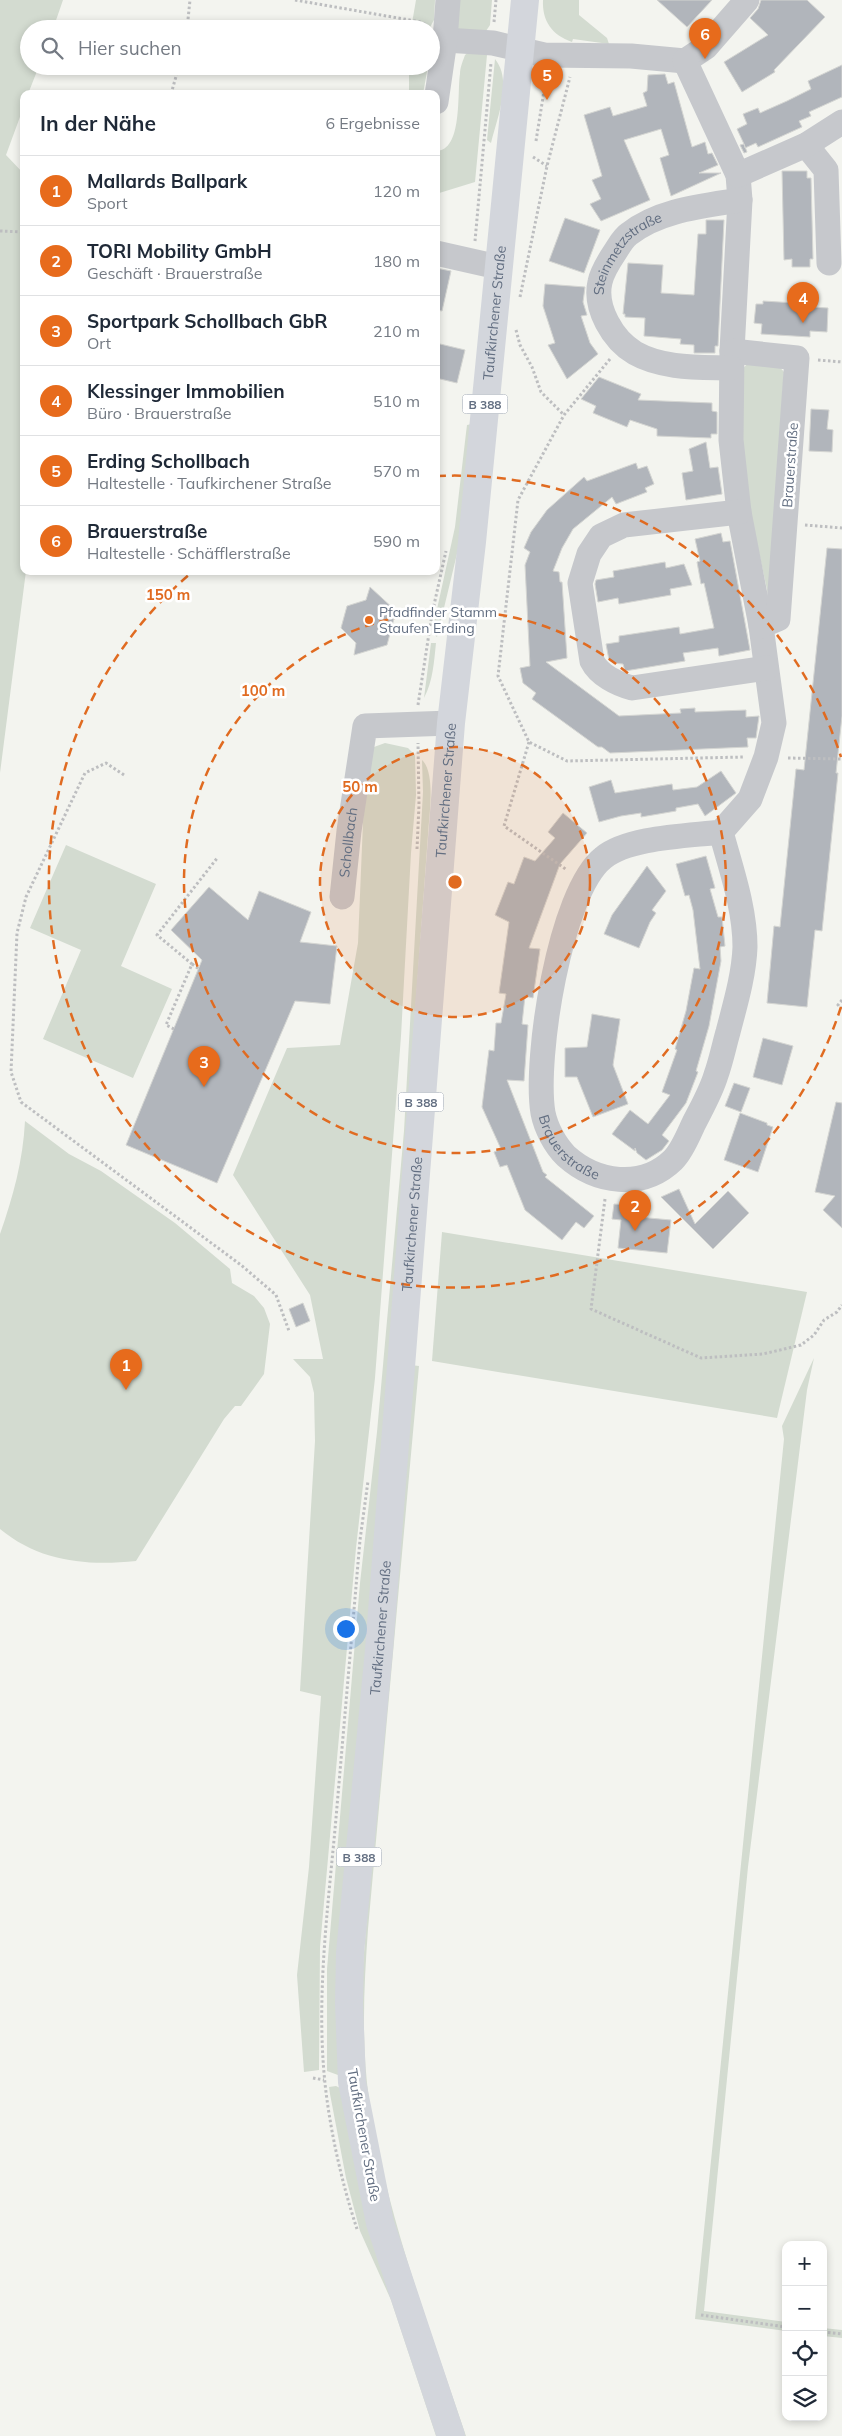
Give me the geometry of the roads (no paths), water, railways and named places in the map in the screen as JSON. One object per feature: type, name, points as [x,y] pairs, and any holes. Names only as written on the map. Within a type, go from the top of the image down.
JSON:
[{"type":"main road","name":"Taufkirchener Straße","points":[[451,2436],[380,2223],[352,2082],[349,2003],[350,1953],[379,1650],[451,723],[473,532],[487,265],[520,51],[525,0]]},
{"type":"street","points":[[440,28],[448,0]]},
{"type":"street","points":[[440,35],[493,43],[520,51],[574,60],[631,56],[685,61],[706,47],[748,0]]},
{"type":"street","points":[[685,61],[738,175],[740,200],[732,360],[731,440],[739,512],[761,626],[774,723],[766,757],[750,799],[721,832]]},
{"type":"street","points":[[436,90],[437,75]]},
{"type":"street","points":[[738,175],[806,145],[842,122]]},
{"type":"street","points":[[806,145],[826,170],[829,263]]},
{"type":"street","name":"Steinmetzstraße","points":[[732,360],[667,364],[636,354],[622,344],[611,330],[603,310],[599,290],[604,273],[627,235],[638,227],[684,210],[740,200]]},
{"type":"street","points":[[440,253],[487,265]]},
{"type":"street","name":"Brauerstraße","points":[[732,360],[797,358],[778,618],[761,626]]},
{"type":"street","points":[[739,512],[624,525],[601,536],[586,560],[580,583],[592,661],[596,667],[611,679],[621,685],[632,688],[766,668]]},
{"type":"street","name":"Schollbach","points":[[342,897],[364,726],[451,723]]},
{"type":"street","name":"Brauerstraße","points":[[721,832],[740,903],[745,947],[737,996],[716,1076],[687,1138],[673,1160],[656,1172],[641,1179],[625,1181],[608,1178],[583,1168],[566,1155],[550,1135],[543,1114],[541,1091],[547,1008],[557,963],[575,899],[593,866],[614,851],[638,843],[721,832]]},
{"type":"place","name":"Brauerstraße","points":[[705,59]]},
{"type":"place","name":"Erding Schollbach","points":[[547,100]]},
{"type":"place","name":"Klessinger Immobilien","points":[[803,323]]},
{"type":"place","name":"Pfadfinder Stamm Staufen Erding","points":[[369,620]]},
{"type":"place","name":"Sportpark Schollbach GbR","points":[[204,1087]]},
{"type":"place","name":"TORI Mobility GmbH","points":[[635,1231]]},
{"type":"place","name":"Mallards Ballpark","points":[[126,1390]]}]
